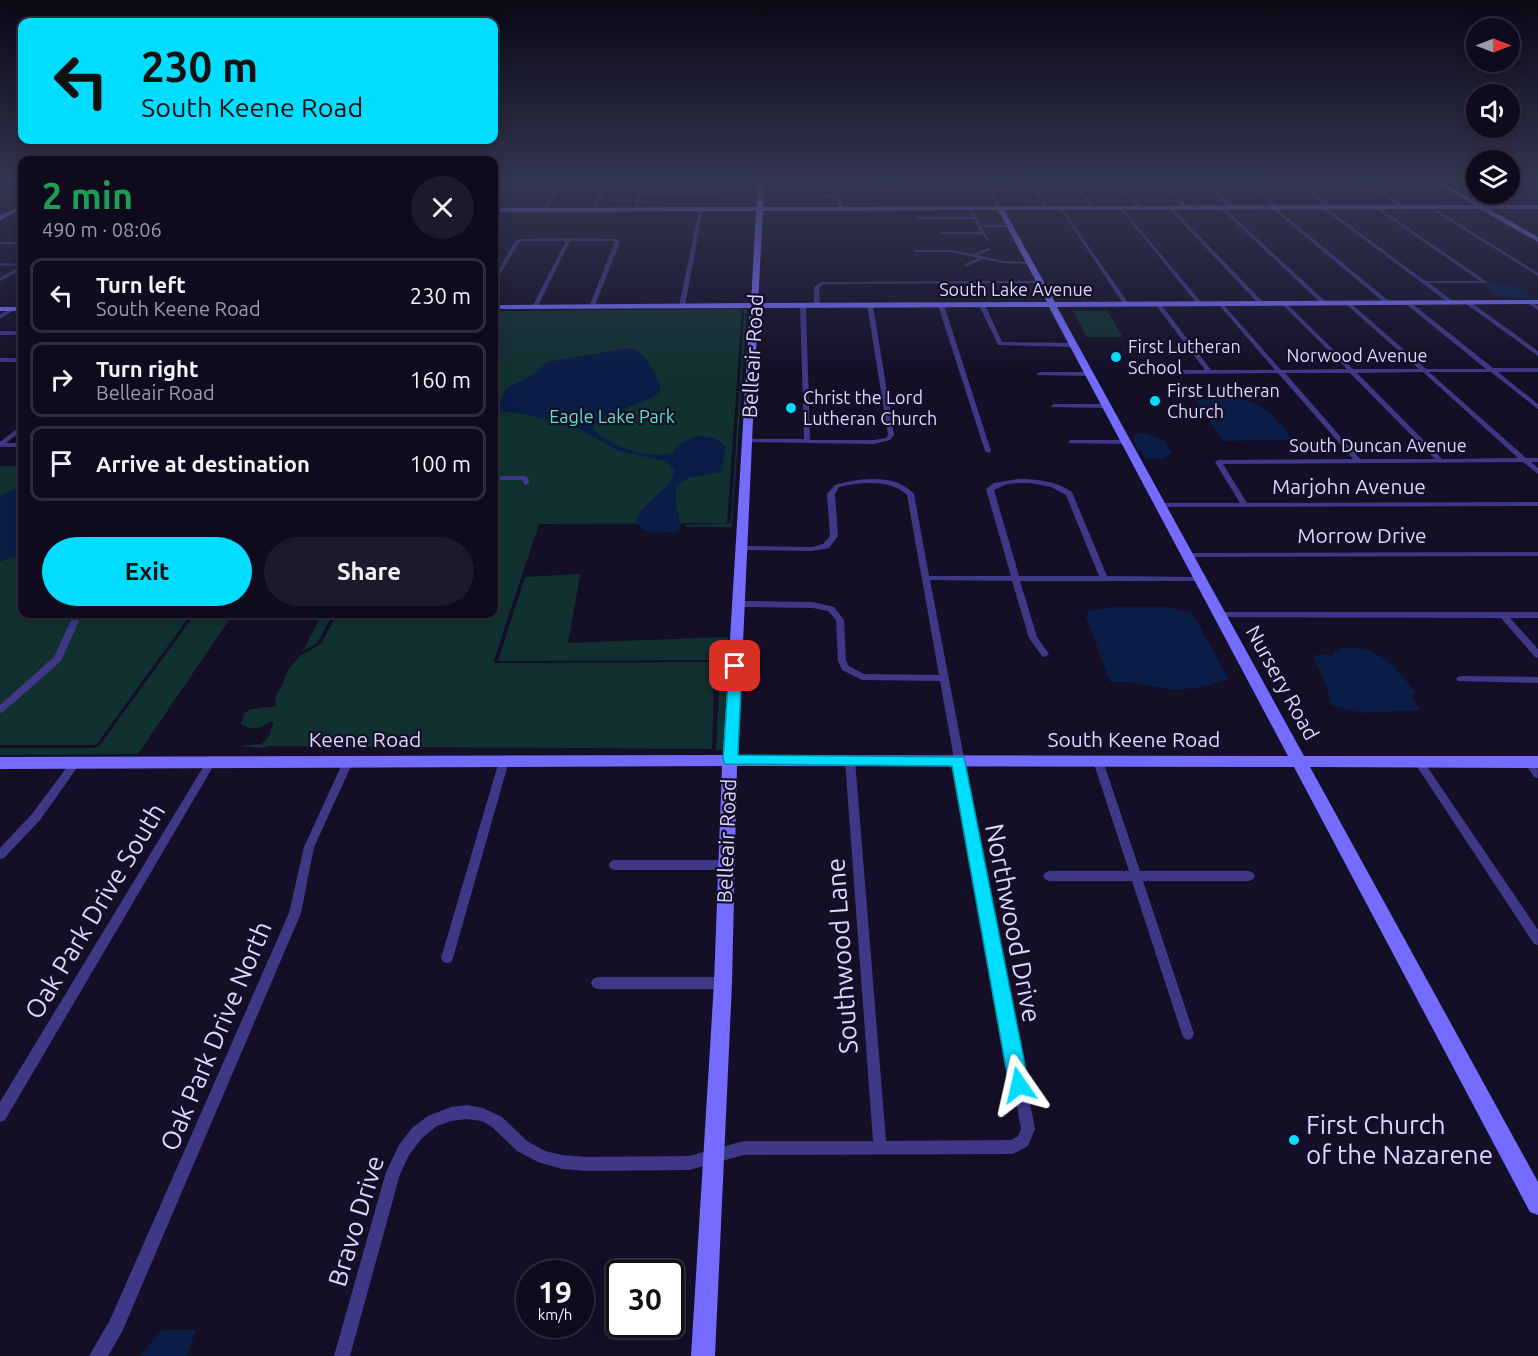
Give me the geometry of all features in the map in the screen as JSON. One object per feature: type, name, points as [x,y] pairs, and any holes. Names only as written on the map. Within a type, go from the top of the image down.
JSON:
[{"type":"street","points":[[498,274],[514,246]]},
{"type":"street","points":[[535,307],[565,246]]},
{"type":"street","points":[[592,307],[616,246]]},
{"type":"street","points":[[682,306],[694,246]]},
{"type":"street","name":"Belleair Road","points":[[703,1356],[723,983],[730,760],[758,246]]},
{"type":"street","points":[[931,246],[933,251]]},
{"type":"street","name":"Nursery Road","points":[[1020,246],[1219,615],[1532,1184],[1538,1204]]},
{"type":"street","points":[[1086,246],[1126,304]]},
{"type":"street","points":[[1152,246],[1200,304]]},
{"type":"street","points":[[1207,246],[1261,303]]},
{"type":"street","points":[[1263,246],[1324,303]]},
{"type":"street","points":[[1321,246],[1388,303]]},
{"type":"street","points":[[1375,246],[1451,302]]},
{"type":"street","points":[[1423,282],[1485,282],[1433,246]]},
{"type":"street","points":[[1492,246],[1538,275]]},
{"type":"street","points":[[973,256],[988,249]]},
{"type":"street","points":[[915,251],[952,251],[981,258],[1029,263]]},
{"type":"street","points":[[967,265],[981,258]]},
{"type":"street","points":[[0,264],[18,265]]},
{"type":"street","points":[[0,280],[18,270]]},
{"type":"street","points":[[817,306],[816,287],[822,283],[1039,282]]},
{"type":"street","points":[[1467,302],[1538,354]]},
{"type":"street","points":[[1534,302],[1538,308]]},
{"type":"street","name":"South Lake Avenue","points":[[498,307],[1534,302]]},
{"type":"street","points":[[1284,303],[1441,461]]},
{"type":"street","points":[[1348,303],[1538,472]]},
{"type":"street","points":[[1408,303],[1538,407]]},
{"type":"street","points":[[1158,304],[1209,372]]},
{"type":"street","points":[[1221,304],[1358,461]]},
{"type":"street","points":[[748,441],[874,442],[888,439],[892,431],[870,305]]},
{"type":"street","points":[[941,305],[988,451]]},
{"type":"street","points":[[982,305],[1000,344],[1074,345]]},
{"type":"street","points":[[802,306],[807,441]]},
{"type":"street","points":[[0,309],[18,309]]},
{"type":"street","points":[[0,317],[18,310]]},
{"type":"street","points":[[0,333],[18,333]]},
{"type":"street","points":[[0,360],[18,360]]},
{"type":"street","name":"Norwood Avenue","points":[[1176,372],[1538,370]]},
{"type":"street","points":[[1040,374],[1090,374]]},
{"type":"street","points":[[1054,406],[1107,406]]},
{"type":"street","points":[[0,445],[18,430]]},
{"type":"street","points":[[1071,442],[1126,442]]},
{"type":"street","points":[[0,445],[18,445]]},
{"type":"street","name":"South Duncan Avenue","points":[[1245,505],[1218,462],[1538,460]]},
{"type":"street","points":[[498,478],[525,478],[526,483]]},
{"type":"street","points":[[1045,654],[1033,638],[989,494],[990,489],[994,485],[1005,482],[1042,482],[1058,485],[1069,494],[1104,578]]},
{"type":"street","points":[[742,548],[812,549],[826,546],[834,536],[831,494],[837,486],[851,483],[888,483],[903,486],[910,494],[958,761]]},
{"type":"street","name":"Marjohn Avenue","points":[[1160,505],[1538,504]]},
{"type":"street","name":"Morrow Drive","points":[[1187,555],[1538,554]]},
{"type":"street","points":[[926,578],[1200,579]]},
{"type":"street","points":[[740,604],[813,605],[831,609],[840,620],[842,661],[845,668],[862,677],[944,678]]},
{"type":"street","points":[[1219,615],[1538,615]]},
{"type":"street","points":[[1503,615],[1538,655]]},
{"type":"street","points":[[0,710],[58,659],[76,618]]},
{"type":"street","points":[[1461,679],[1538,680]]},
{"type":"street","name":"South Keene Road","points":[[730,760],[1419,762],[1535,766]]},
{"type":"street","name":"Keene Road","points":[[0,763],[730,760]]},
{"type":"street","name":"Southwood Lane","points":[[850,760],[880,1148]]},
{"type":"street","points":[[447,958],[504,761]]},
{"type":"street","name":"Northwood Drive","points":[[714,1156],[744,1148],[1013,1148],[1023,1141],[1028,1129],[958,761]]},
{"type":"street","points":[[1098,761],[1188,1034]]},
{"type":"street","points":[[0,855],[36,818],[76,762]]},
{"type":"street","name":"Oak Park Drive South","points":[[0,1115],[211,762]]},
{"type":"street","name":"Oak Park Drive North","points":[[97,1356],[116,1326],[295,913],[309,847],[348,762]]},
{"type":"street","points":[[1419,762],[1538,940]]},
{"type":"street","points":[[614,865],[727,865]]},
{"type":"street","points":[[1049,876],[1249,876]]},
{"type":"street","points":[[597,983],[723,983]]},
{"type":"street","name":"Bravo Drive","points":[[342,1356],[393,1172],[404,1150],[417,1133],[433,1121],[451,1114],[467,1112],[483,1115],[497,1122],[522,1146],[562,1162],[689,1162],[714,1156]]},
{"type":"green space","name":"Eagle Lake Park","points":[[747,309],[732,527],[686,527],[685,525],[731,523],[744,311],[742,310],[727,523],[539,524],[493,663],[718,662],[714,685],[712,749],[269,746],[261,748],[240,746],[262,744],[269,736],[272,721],[258,728],[250,728],[241,724],[244,713],[251,709],[276,706],[275,699],[289,669],[300,656],[321,644],[335,618],[498,618],[498,311]]},
{"type":"green space","points":[[1073,311],[1107,311],[1123,337],[1087,337]]},
{"type":"green space","points":[[0,466],[18,466],[18,618],[188,618],[96,745],[0,745]]},
{"type":"green space","points":[[580,575],[568,643],[728,637],[723,750],[716,750],[719,685],[723,662],[719,660],[498,661],[525,577]]},
{"type":"green space","points":[[192,618],[230,618],[138,754],[0,755],[0,748],[94,748],[100,745]]},
{"type":"green space","points":[[320,618],[331,618],[317,643],[303,651]]},
{"type":"water","points":[[1492,283],[1520,287],[1538,299],[1516,299],[1495,294],[1483,285]]},
{"type":"water","points":[[623,349],[638,351],[647,360],[661,390],[645,401],[607,415],[593,428],[608,441],[641,453],[672,453],[684,442],[698,436],[712,438],[726,447],[721,472],[690,477],[676,486],[676,504],[681,527],[677,532],[654,533],[641,529],[636,520],[644,507],[672,478],[674,470],[665,461],[619,451],[574,426],[518,413],[501,412],[498,408],[506,389],[537,372],[547,362]]},
{"type":"water","points":[[1231,398],[1261,406],[1274,416],[1294,440],[1223,441],[1197,403],[1198,400]]},
{"type":"water","points":[[1146,433],[1166,441],[1172,453],[1164,458],[1146,459],[1136,447],[1132,437],[1135,434]]},
{"type":"water","points":[[18,488],[18,555],[0,562],[0,495]]},
{"type":"water","points":[[1117,607],[1165,607],[1192,612],[1228,679],[1198,688],[1171,690],[1132,682],[1110,682],[1086,616],[1089,610]]},
{"type":"water","points":[[1339,648],[1365,650],[1385,659],[1416,694],[1411,695],[1420,710],[1362,713],[1331,705],[1327,686],[1313,656],[1321,654],[1332,656]]},
{"type":"water","points":[[162,1330],[196,1330],[187,1356],[140,1356]]},
{"type":"place","name":"First Lutheran School","points":[[1116,357]]},
{"type":"place","name":"First Lutheran Church","points":[[1155,401]]},
{"type":"place","name":"Christ the Lord Lutheran Church","points":[[791,408]]},
{"type":"place","name":"First Church of the Nazarene","points":[[1294,1140]]},
{"type":"route","points":[[735,666],[730,760],[958,761],[1019,1085]]}]
